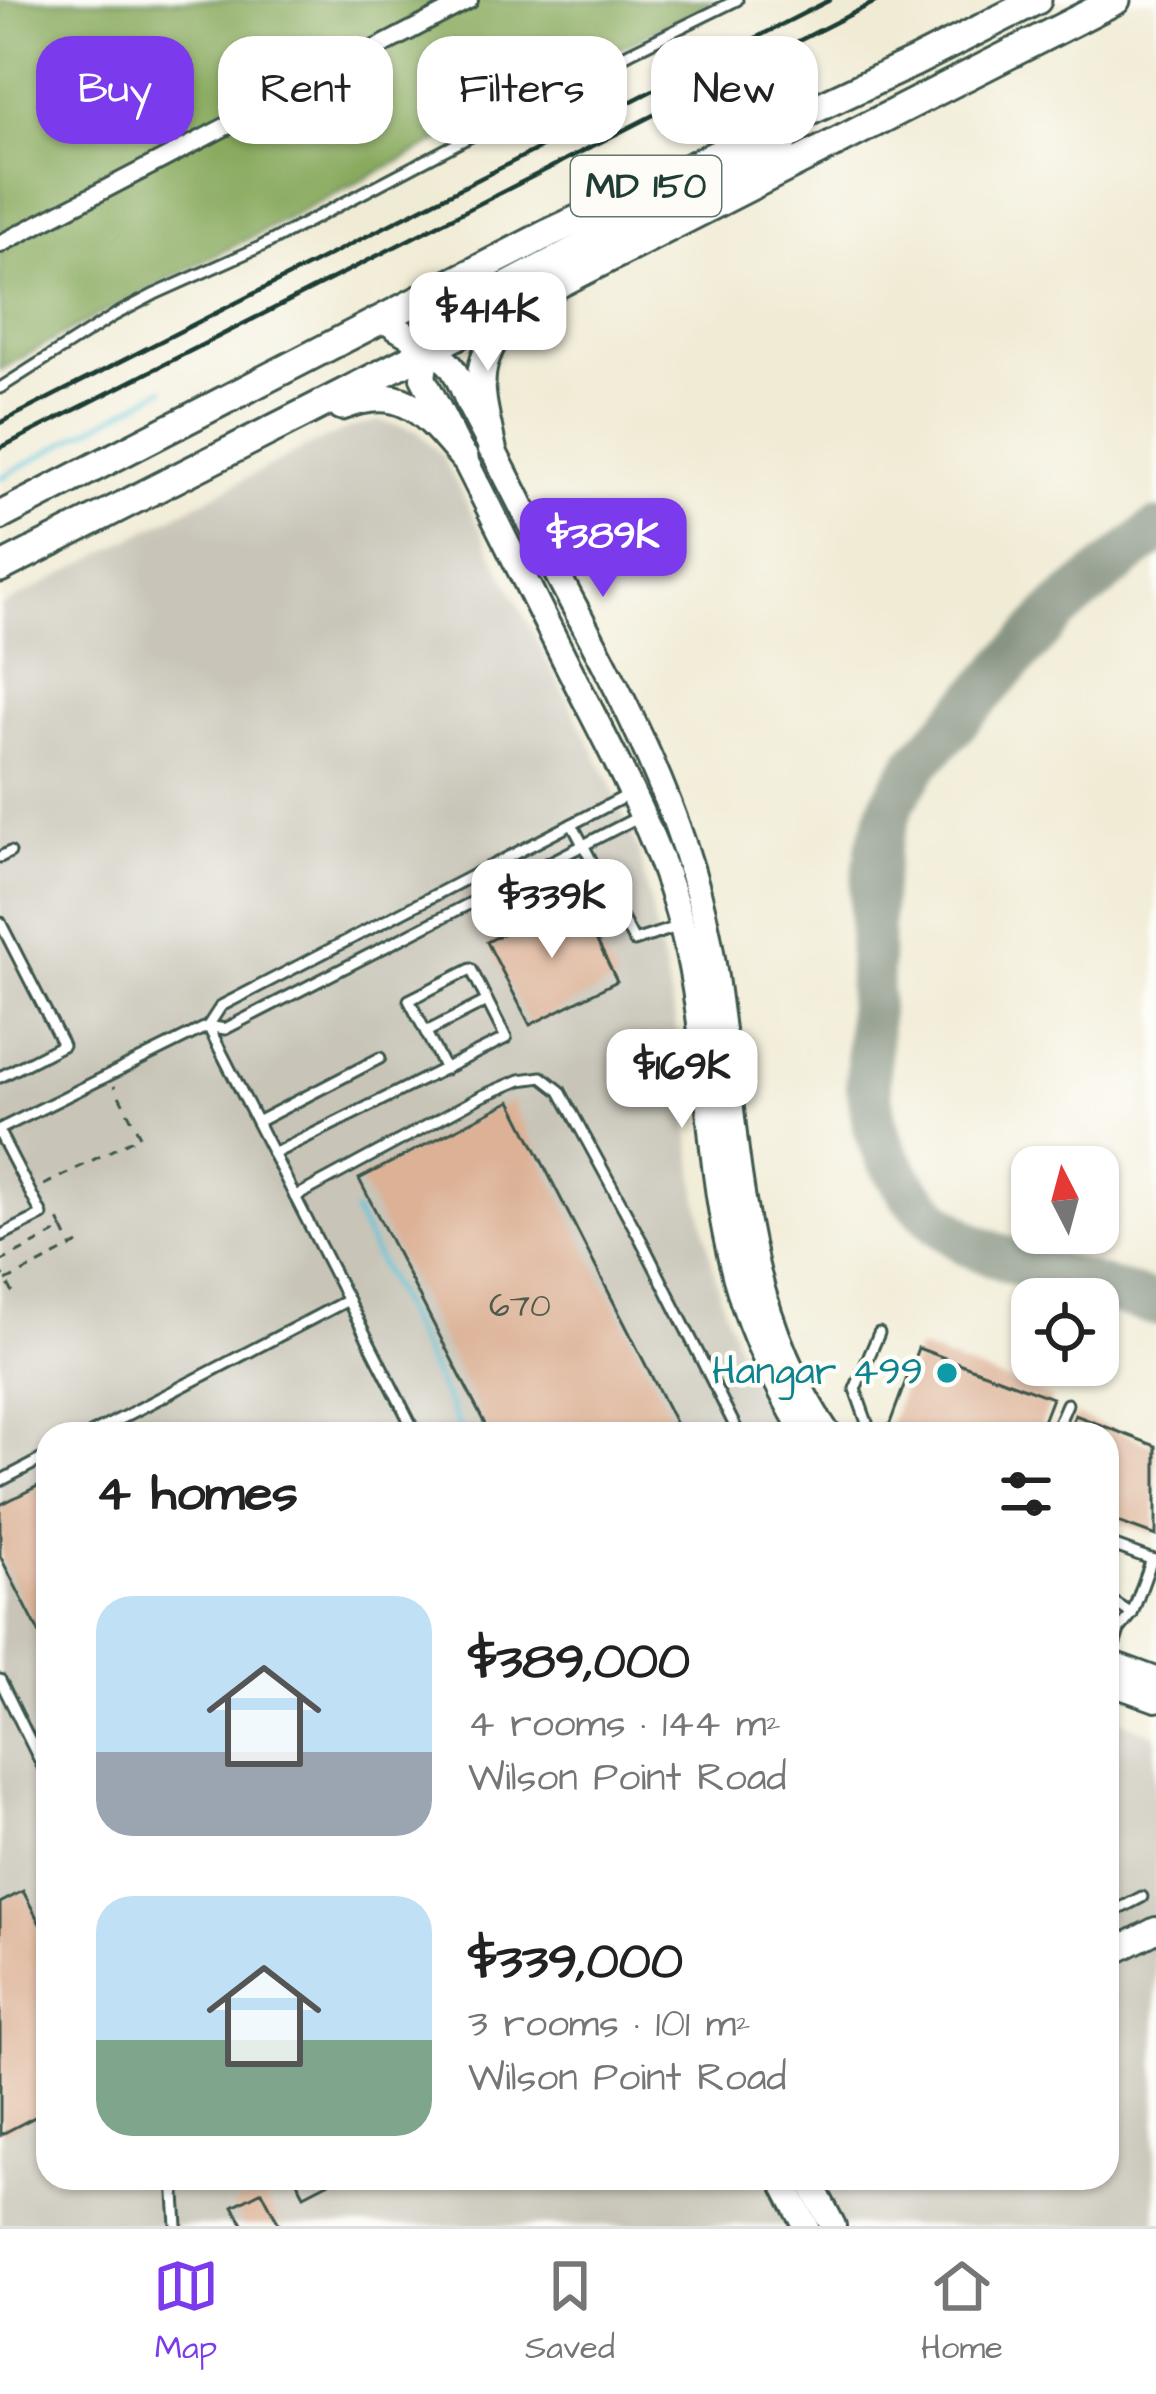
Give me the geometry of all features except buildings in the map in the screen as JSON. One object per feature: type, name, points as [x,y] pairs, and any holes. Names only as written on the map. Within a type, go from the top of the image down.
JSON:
[{"type":"main road","name":"MD 150","points":[[0,516],[654,182],[915,62],[1037,0]]},
{"type":"main road","name":"MD 150","points":[[0,568],[1116,0]]},
{"type":"main road","points":[[428,349],[445,319],[868,96],[915,62]]},
{"type":"main road","points":[[492,448],[482,395],[483,359],[516,306]]},
{"type":"main road","points":[[248,441],[362,398],[386,397],[421,410],[464,458]]},
{"type":"street","points":[[0,244],[470,0]]},
{"type":"street","points":[[382,319],[449,364],[662,790],[689,861],[707,932],[741,1196],[761,1289],[789,1364],[821,1422]]},
{"type":"street","points":[[428,349],[423,377],[637,803],[682,925],[702,1025],[716,1178],[729,1250],[758,1344],[799,1422]]},
{"type":"street","points":[[637,803],[662,790]]},
{"type":"street","points":[[1119,1672],[1156,1680]]},
{"type":"street","points":[[1119,1676],[1156,1699]]},
{"type":"street","points":[[1119,1949],[1156,1930]]},
{"type":"street","points":[[787,2190],[806,2226]]},
{"type":"street","points":[[814,2190],[833,2226]]},
{"type":"lane","points":[[0,388],[154,294],[260,247],[736,0]]},
{"type":"lane","points":[[0,1236],[42,1215],[0,1131],[208,1026],[221,1006],[572,824],[637,803]]},
{"type":"lane","points":[[208,1026],[225,1030],[584,846],[637,803]]},
{"type":"lane","points":[[572,824],[634,941],[682,925]]},
{"type":"lane","points":[[0,922],[63,1045],[0,1077]]},
{"type":"lane","points":[[273,1154],[445,1069],[506,1038],[471,969],[410,1000],[445,1069]]},
{"type":"lane","points":[[426,1032],[487,1000]]},
{"type":"lane","points":[[208,1026],[410,1422]]},
{"type":"lane","points":[[257,1122],[380,1058]]},
{"type":"lane","points":[[295,1197],[482,1096],[520,1080],[542,1077],[560,1091],[734,1422]]},
{"type":"lane","points":[[114,1422],[347,1300]]},
{"type":"lane","points":[[867,1422],[855,1389],[879,1333]]},
{"type":"lane","points":[[1059,1422],[1067,1403]]},
{"type":"lane","points":[[122,1418],[124,1422]]},
{"type":"lane","points":[[0,1481],[36,1462]]},
{"type":"lane","points":[[1119,1548],[1154,1560],[1132,1614],[1119,1630]]},
{"type":"lane","points":[[1119,1606],[1132,1614]]},
{"type":"lane","points":[[0,1681],[36,1753]]},
{"type":"lane","points":[[1119,1909],[1142,1898]]},
{"type":"lane","points":[[175,2190],[177,2226]]},
{"type":"path","points":[[41,1187],[140,1136],[108,1073]]},
{"type":"path","points":[[63,1229],[72,1247]]},
{"type":"path","points":[[7,1281],[82,1242]]},
{"type":"path","points":[[0,1269],[14,1295]]},
{"type":"shaded area","points":[[380,421],[417,431],[442,456],[611,784],[639,853],[675,1020],[698,1201],[720,1297],[753,1386],[773,1422],[36,1422],[36,2190],[1119,2190],[1119,1719],[1156,1736],[1156,2226],[0,2226],[0,607],[350,428]]},
{"type":"green space","points":[[0,0],[714,0],[627,45],[627,36],[417,36],[417,144],[433,144],[0,370]]},
{"type":"waterway","points":[[0,478],[164,389]]},
{"type":"waterway","points":[[355,1212],[457,1422]]},
{"type":"taxiway","points":[[1156,531],[1059,610],[917,764],[893,802],[878,847],[872,891],[868,1084],[886,1155],[910,1193],[940,1224],[971,1245],[1019,1264],[1156,1304]]},
{"type":"railway","points":[[0,423],[830,0]]},
{"type":"railway","points":[[0,448],[879,0]]},
{"type":"place","name":"Hangar 499","points":[[947,1373]]}]
